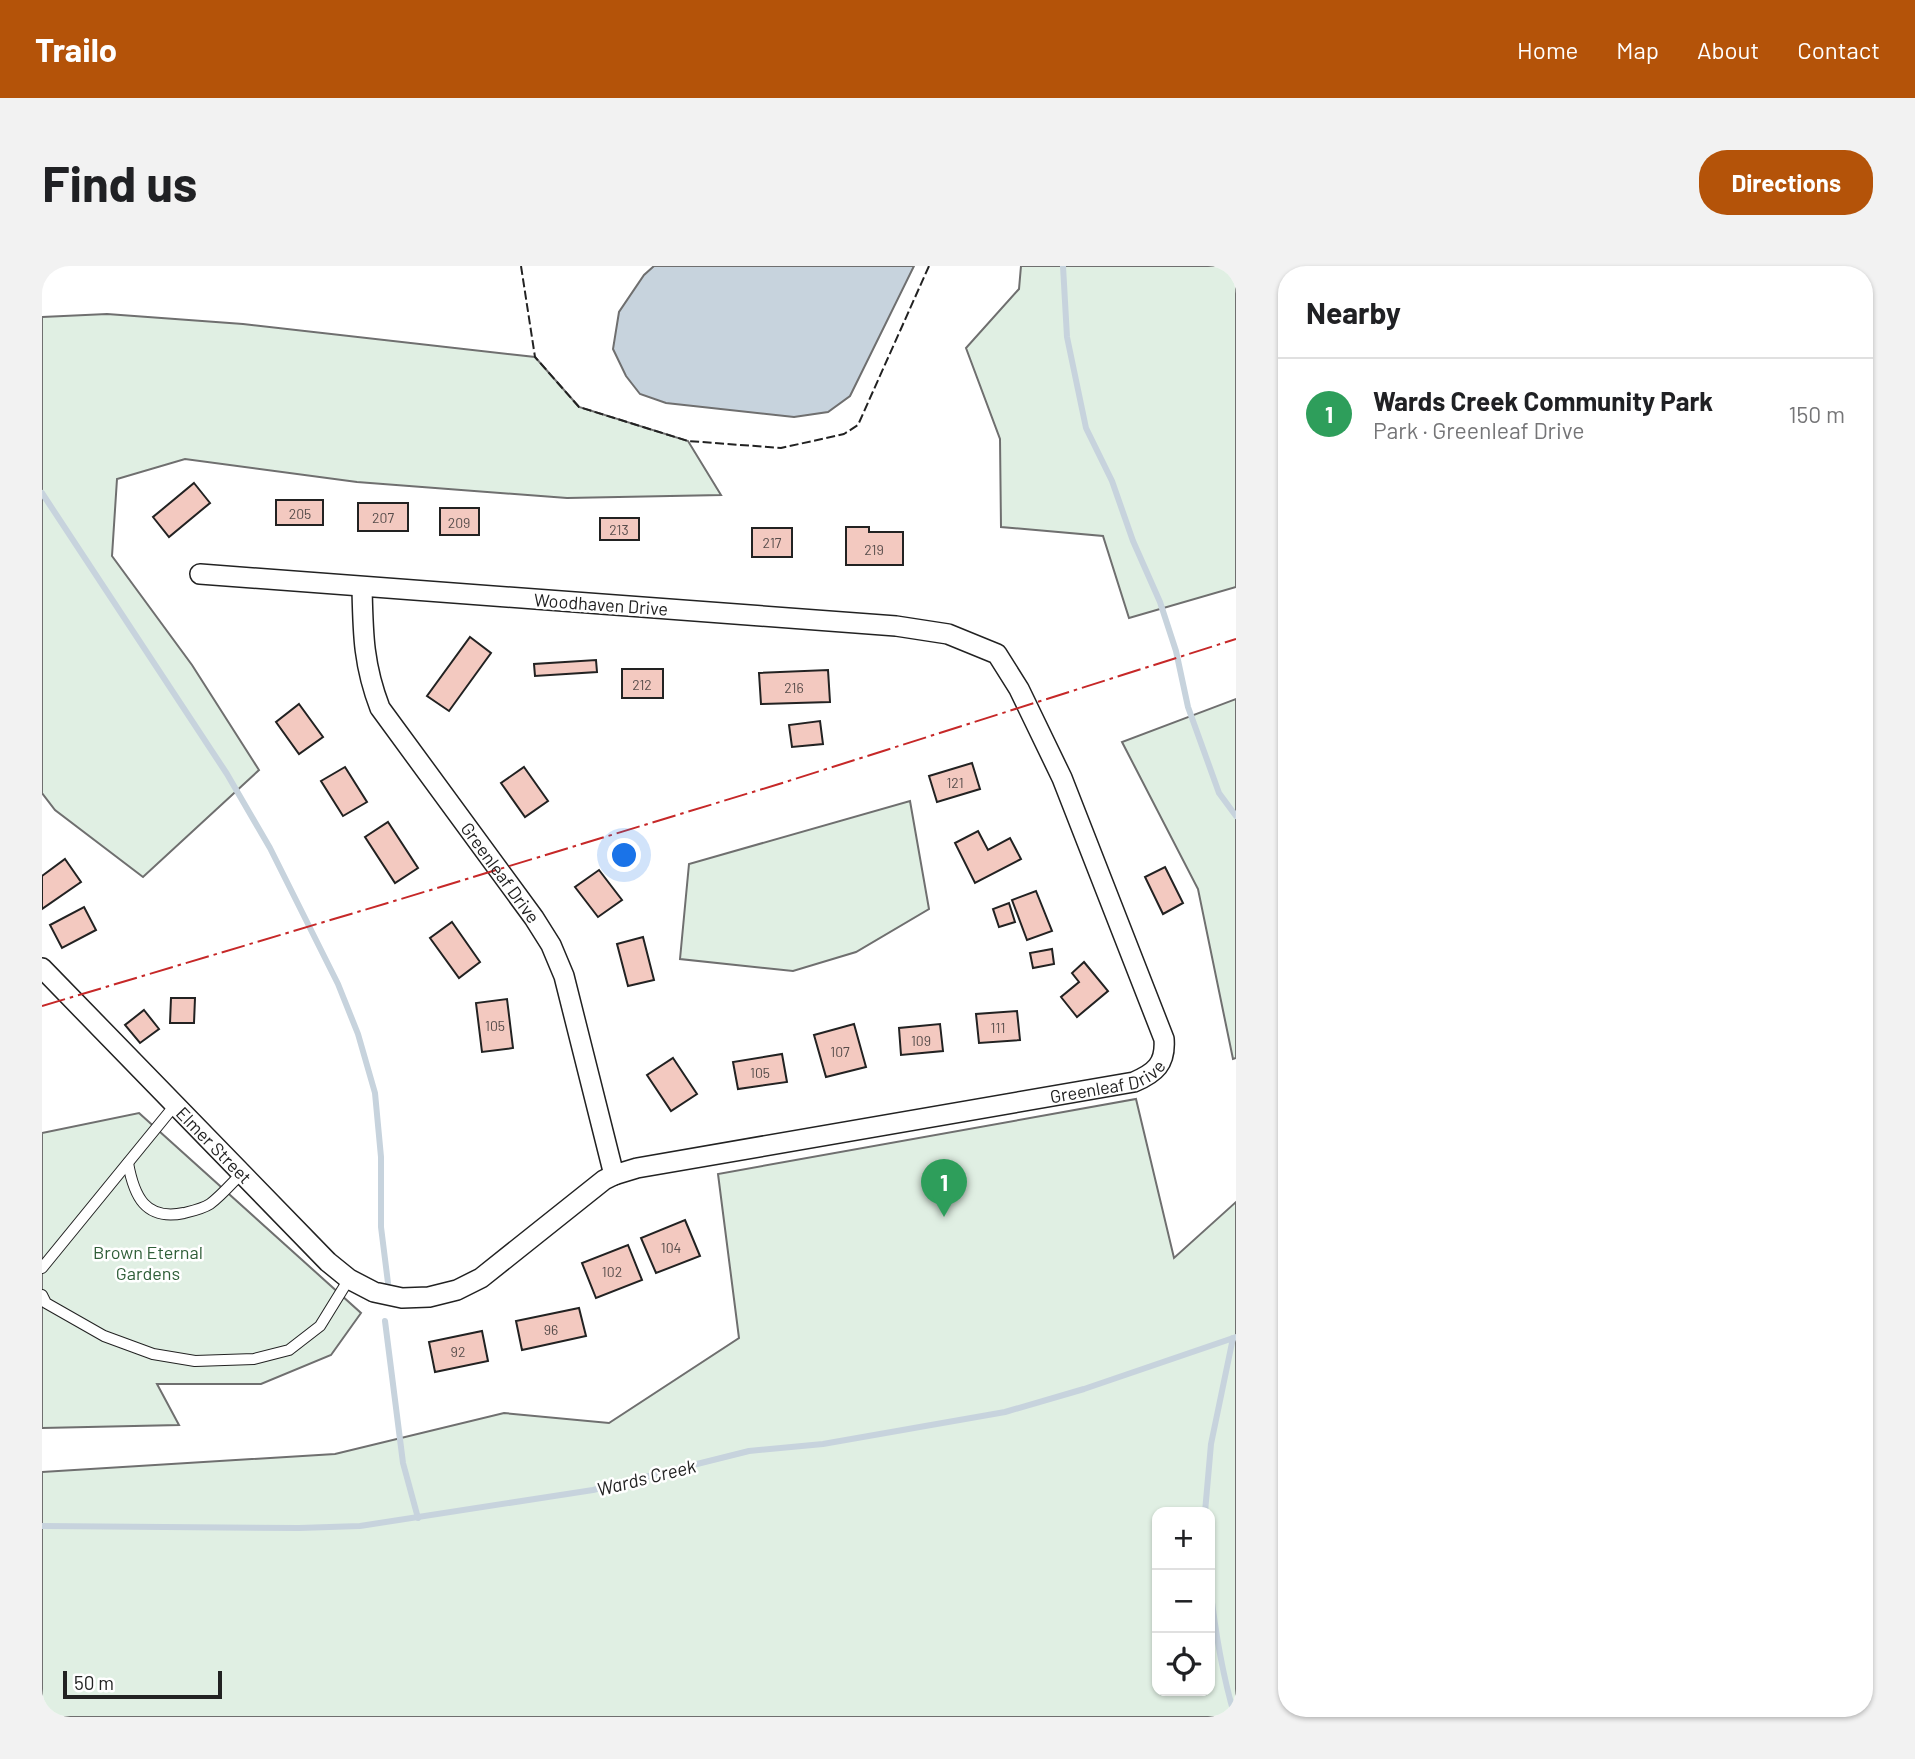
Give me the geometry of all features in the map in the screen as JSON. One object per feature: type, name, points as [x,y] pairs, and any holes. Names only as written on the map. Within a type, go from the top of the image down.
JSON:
[{"type":"street","name":"Woodhaven Drive","points":[[200,574],[896,626],[948,634],[998,654]]},
{"type":"street","name":"Greenleaf Drive","points":[[362,587],[363,645],[372,687],[380,708],[526,907],[551,946],[564,976],[614,1174]]},
{"type":"street","name":"Greenleaf Drive","points":[[402,1297],[429,1297],[457,1290],[481,1278],[614,1174],[1134,1082],[1149,1076],[1155,1070],[1163,1056],[1164,1040],[1062,778],[1019,689],[998,654]]},
{"type":"street","name":"Elmer Street","points":[[42,968],[328,1262],[349,1279],[374,1292],[402,1297]]},
{"type":"lane","points":[[42,1268],[175,1105]]},
{"type":"lane","points":[[128,1163],[131,1182],[140,1199],[149,1209],[161,1215],[194,1211],[210,1204],[242,1173]]},
{"type":"lane","points":[[42,1295],[46,1303],[104,1336],[153,1354],[195,1361],[254,1359],[289,1350],[320,1326],[349,1279]]},
{"type":"green space","points":[[1021,266],[1236,266],[1236,587],[1129,618],[1103,536],[1001,527],[1000,439],[966,348],[1019,289]]},
{"type":"green space","points":[[107,314],[243,324],[535,357],[579,407],[688,441],[721,495],[567,498],[357,482],[185,459],[117,479],[112,556],[192,665],[259,770],[143,877],[55,810],[42,793],[42,317]]},
{"type":"green space","points":[[1236,699],[1236,1058],[1233,1059],[1198,889],[1122,742]]},
{"type":"green space","points":[[910,801],[929,909],[856,952],[793,971],[680,959],[689,864]]},
{"type":"green space","points":[[1136,1099],[1174,1258],[1236,1202],[1236,1717],[42,1717],[42,1472],[335,1454],[504,1413],[609,1423],[739,1338],[718,1174]]},
{"type":"green space","name":"Brown Eternal Gardens","points":[[139,1113],[361,1313],[331,1355],[261,1384],[157,1384],[179,1425],[42,1428],[42,1133]]},
{"type":"shaded area","points":[[654,266],[914,266],[850,396],[828,412],[794,417],[666,403],[640,394],[626,376],[613,349],[619,312],[644,275]]},
{"type":"building","points":[[194,483],[210,503],[169,537],[153,517]]},
{"type":"building","points":[[276,500],[323,500],[323,525],[276,525]]},
{"type":"building","points":[[358,503],[408,503],[408,531],[358,531]]},
{"type":"building","points":[[440,508],[479,508],[479,535],[440,535]]},
{"type":"building","points":[[600,518],[639,518],[639,540],[600,540]]},
{"type":"building","points":[[846,527],[869,527],[869,532],[903,532],[903,565],[846,565]]},
{"type":"building","points":[[752,528],[792,528],[792,557],[752,557]]},
{"type":"building","points":[[470,637],[491,653],[449,711],[427,696]]},
{"type":"building","points":[[596,660],[597,672],[535,676],[534,664]]},
{"type":"building","points":[[622,669],[663,669],[663,698],[622,698]]},
{"type":"building","points":[[828,670],[830,702],[761,704],[759,673]]},
{"type":"building","points":[[299,704],[323,737],[299,754],[276,722]]},
{"type":"building","points":[[820,721],[823,744],[792,747],[789,725]]},
{"type":"building","points":[[972,763],[980,789],[937,802],[929,776]]},
{"type":"building","points":[[345,767],[367,802],[343,816],[321,781]]},
{"type":"building","points":[[524,767],[548,801],[525,817],[501,783]]},
{"type":"building","points":[[388,822],[418,868],[395,883],[365,837]]},
{"type":"building","points":[[978,831],[988,850],[1010,838],[1021,859],[975,883],[955,843]]},
{"type":"building","points":[[65,859],[81,882],[42,909],[42,876]]},
{"type":"building","points":[[1165,867],[1183,903],[1163,914],[1145,877]]},
{"type":"building","points":[[599,870],[622,900],[598,917],[575,887]]},
{"type":"building","points":[[1036,891],[1052,931],[1027,940],[1012,900]]},
{"type":"building","points":[[1009,903],[1015,922],[999,927],[993,909]]},
{"type":"building","points":[[84,907],[96,930],[62,948],[50,925]]},
{"type":"building","points":[[452,922],[480,962],[459,978],[430,938]]},
{"type":"building","points":[[643,937],[654,980],[628,986],[617,944]]},
{"type":"building","points":[[1052,949],[1054,964],[1033,968],[1030,953]]},
{"type":"building","points":[[1084,962],[1108,991],[1077,1017],[1061,997],[1079,982],[1072,973]]},
{"type":"building","points":[[171,998],[195,998],[194,1023],[170,1023]]},
{"type":"building","points":[[507,999],[513,1048],[482,1052],[476,1003]]},
{"type":"building","points":[[144,1010],[159,1029],[140,1043],[125,1025]]},
{"type":"building","points":[[1017,1011],[1020,1040],[979,1043],[976,1014]]},
{"type":"building","points":[[854,1024],[866,1067],[826,1077],[814,1035]]},
{"type":"building","points":[[940,1024],[943,1051],[901,1055],[899,1028]]},
{"type":"building","points":[[782,1054],[787,1082],[738,1089],[733,1062]]},
{"type":"building","points":[[673,1058],[697,1094],[671,1111],[647,1075]]},
{"type":"building","points":[[685,1220],[700,1256],[656,1273],[641,1238]]},
{"type":"building","points":[[628,1245],[642,1280],[596,1298],[582,1263]]},
{"type":"building","points":[[579,1308],[586,1336],[522,1350],[516,1321]]},
{"type":"building","points":[[482,1331],[488,1361],[435,1372],[429,1342]]},
{"type":"waterway","points":[[1063,266],[1067,337],[1086,428],[1112,481],[1133,541],[1160,602],[1176,651],[1188,707],[1219,793],[1236,816]]},
{"type":"waterway","points":[[42,493],[227,774],[270,848],[338,984],[358,1034],[375,1093],[381,1157],[381,1227],[388,1283]]},
{"type":"waterway","points":[[385,1321],[403,1463],[418,1518]]},
{"type":"waterway","name":"Wards Creek","points":[[42,1526],[360,1526],[593,1490],[749,1451],[823,1444],[1005,1412],[1084,1389],[1236,1337]]},
{"type":"waterway","points":[[1205,1507],[1211,1444],[1233,1338]]},
{"type":"waterway","points":[[1215,1624],[1235,1717]]},
{"type":"fence","points":[[521,266],[535,357],[579,407],[688,441],[781,448],[844,434],[858,425],[929,266]]},
{"type":"power","points":[[42,1006],[779,784],[1236,639]]},
{"type":"place","name":"Wards Creek Community Park","points":[[944,1217]]}]
